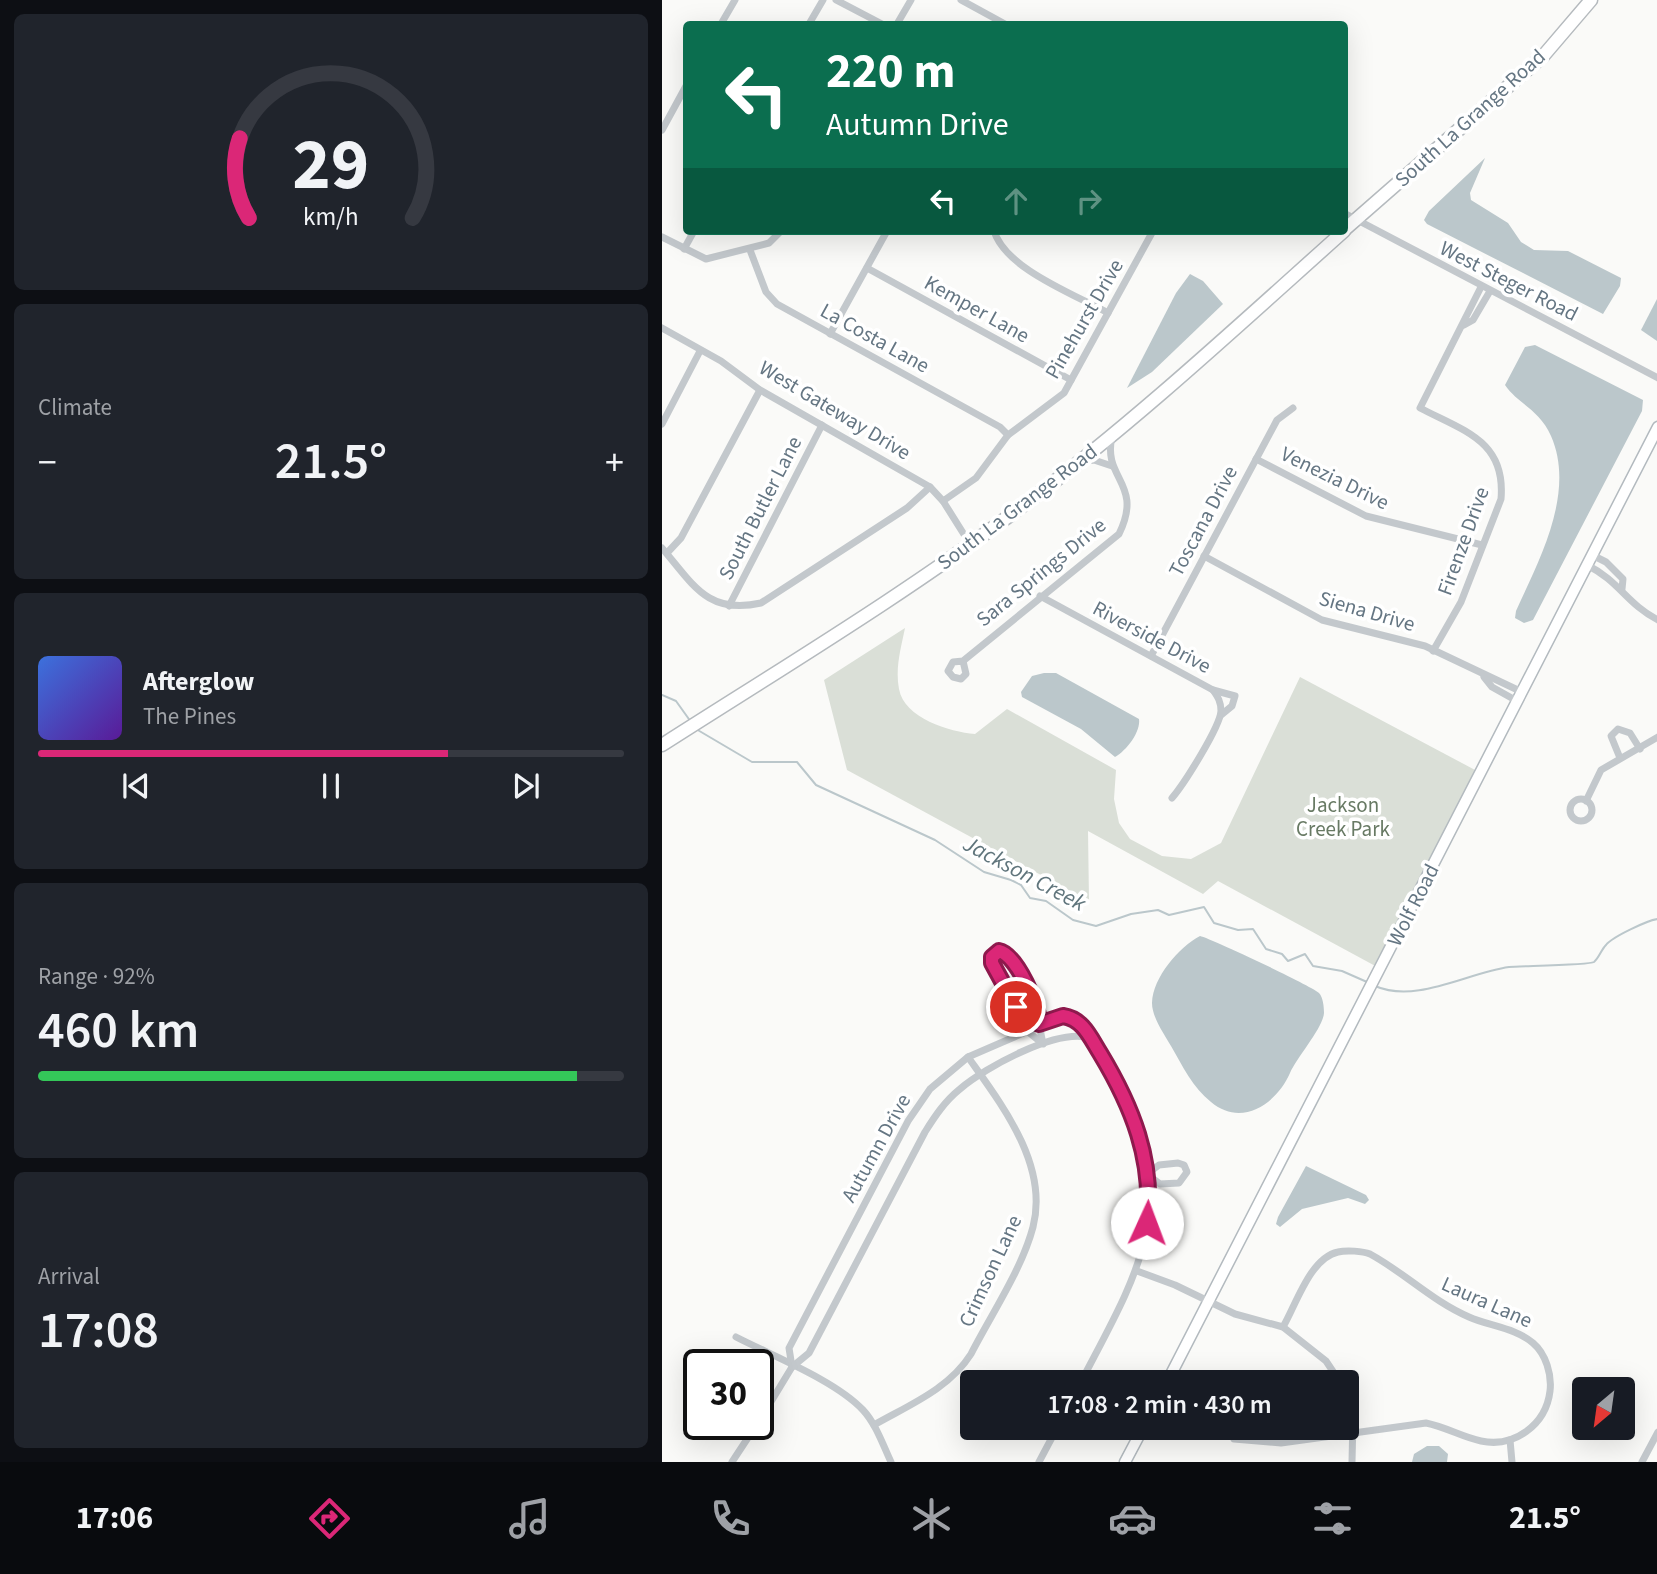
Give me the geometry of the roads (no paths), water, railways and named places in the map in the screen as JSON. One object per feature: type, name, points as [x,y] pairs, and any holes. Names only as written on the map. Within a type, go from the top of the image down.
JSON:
[{"type":"main road","name":"South La Grange Road","points":[[1350,217],[1544,55],[1591,0]]},
{"type":"main road","name":"South La Grange Road","points":[[662,745],[970,544],[1113,433],[1339,235]]},
{"type":"main road","name":"Wolf Road","points":[[1173,1370],[1658,427]]},
{"type":"main road","points":[[1125,1462],[1137,1440]]},
{"type":"street","points":[[723,21],[735,0]]},
{"type":"street","points":[[811,21],[823,0]]},
{"type":"street","points":[[836,0],[876,21]]},
{"type":"street","points":[[899,21],[911,0]]},
{"type":"street","points":[[961,0],[1000,21]]},
{"type":"street","points":[[662,130],[683,92]]},
{"type":"street","name":"West Steger Road","points":[[1350,217],[1658,378]]},
{"type":"street","points":[[684,249],[692,235]]},
{"type":"street","points":[[662,237],[706,259],[750,250],[769,243],[777,235]]},
{"type":"street","points":[[830,334],[885,235]]},
{"type":"street","points":[[996,235],[1004,251],[1017,264],[1108,313]]},
{"type":"street","name":"Pinehurst Drive","points":[[943,501],[976,478],[1008,435],[1064,393],[1151,235]]},
{"type":"street","name":"La Costa Lane","points":[[750,250],[766,292],[771,298],[830,334],[1000,427],[1008,435]]},
{"type":"street","name":"Kemper Lane","points":[[867,268],[1071,380]]},
{"type":"street","name":"Firenze Drive","points":[[1433,651],[1461,603],[1501,499],[1503,480],[1499,463],[1478,439],[1420,408],[1481,287]]},
{"type":"street","name":"Firenze Drive","points":[[1464,325],[1473,320],[1490,291]]},
{"type":"street","name":"West Gateway Drive","points":[[662,328],[760,390],[930,487],[943,501],[970,544]]},
{"type":"street","points":[[662,424],[700,351]]},
{"type":"street","points":[[760,390],[681,538],[664,550],[705,597],[729,606],[761,603],[907,508],[930,487]]},
{"type":"street","name":"Toscana Drive","points":[[1151,656],[1277,420],[1293,408]]},
{"type":"street","name":"South Butler Lane","points":[[729,606],[822,425]]},
{"type":"street","name":"Sara Springs Drive","points":[[963,661],[1119,534],[1128,508],[1123,481],[1112,466],[1109,449],[1113,433]]},
{"type":"street","name":"Venezia Drive","points":[[1256,459],[1366,516],[1482,545]]},
{"type":"street","points":[[1078,462],[1094,460],[1112,466]]},
{"type":"street","name":"Siena Drive","points":[[1204,556],[1322,620],[1410,641],[1484,677],[1492,687],[1520,697]]},
{"type":"street","points":[[1590,560],[1622,589],[1631,604],[1658,620]]},
{"type":"street","name":"Riverside Drive","points":[[1040,596],[1213,690],[1221,707],[1221,715]]},
{"type":"street","points":[[1172,798],[1185,783],[1221,715],[1232,706],[1235,695],[1213,690]]},
{"type":"street","points":[[1620,758],[1612,742],[1614,731],[1618,729],[1630,733],[1640,749]]},
{"type":"street","points":[[1586,801],[1601,770],[1658,737]]},
{"type":"street","points":[[1003,952],[1009,956],[1039,1014],[1043,1044],[1026,1030],[992,963],[996,953],[1003,952]]},
{"type":"street","name":"Autumn Drive","points":[[792,1367],[789,1348],[908,1121],[930,1089],[968,1057],[1054,1017],[1071,1017],[1081,1024],[1090,1038]]},
{"type":"street","name":"Autumn Drive","points":[[774,1397],[792,1367],[809,1353],[932,1120],[957,1091],[980,1074],[1043,1044],[1070,1034],[1090,1038]]},
{"type":"street","points":[[1087,1370],[1137,1271],[1149,1210],[1141,1137],[1129,1103],[1090,1038]]},
{"type":"street","name":"Crimson Lane","points":[[874,1425],[934,1391],[958,1372],[971,1354],[1034,1226],[1037,1189],[1029,1158],[968,1057]]},
{"type":"street","points":[[1178,1163],[1184,1166],[1187,1172],[1179,1183],[1160,1185],[1147,1174],[1159,1165],[1178,1163]]},
{"type":"street","name":"Laura Lane","points":[[1283,1327],[1319,1262],[1338,1252],[1367,1253],[1433,1299],[1470,1318],[1512,1332],[1534,1343],[1549,1369]]},
{"type":"street","points":[[1137,1271],[1235,1314],[1283,1327],[1326,1361],[1332,1370]]},
{"type":"street","points":[[736,1337],[839,1390],[863,1409],[874,1425],[891,1462]]},
{"type":"street","points":[[1359,1433],[1426,1423],[1477,1440],[1510,1440],[1529,1430],[1544,1412],[1551,1387],[1549,1369],[1559,1367]]},
{"type":"street","points":[[1643,1462],[1657,1437]]},
{"type":"street","name":"Autumn Drive","points":[[732,1462],[747,1440]]},
{"type":"street","points":[[1039,1462],[1051,1440]]},
{"type":"street","points":[[1246,1440],[1281,1443],[1305,1440]]},
{"type":"street","points":[[1352,1462],[1354,1440]]},
{"type":"street","points":[[1510,1440],[1512,1462]]},
{"type":"waterway","name":"Jackson Creek","points":[[662,695],[676,701],[691,722]]},
{"type":"waterway","name":"Jackson Creek","points":[[696,729],[752,762],[797,762],[816,785],[935,840],[984,872],[1021,885],[1030,898],[1046,901],[1073,920],[1096,926],[1131,914],[1158,910],[1169,915],[1204,907],[1214,923],[1238,930],[1253,929],[1266,949],[1282,954],[1288,961],[1305,954],[1313,966],[1342,971],[1367,982]]},
{"type":"waterway","name":"Jackson Creek","points":[[1375,986],[1391,991],[1407,991],[1442,986],[1509,967],[1590,963],[1594,962],[1604,947],[1615,938],[1658,919]]},
{"type":"park label","name":"Jackson Creek Park","points":[[1343,817]]}]
